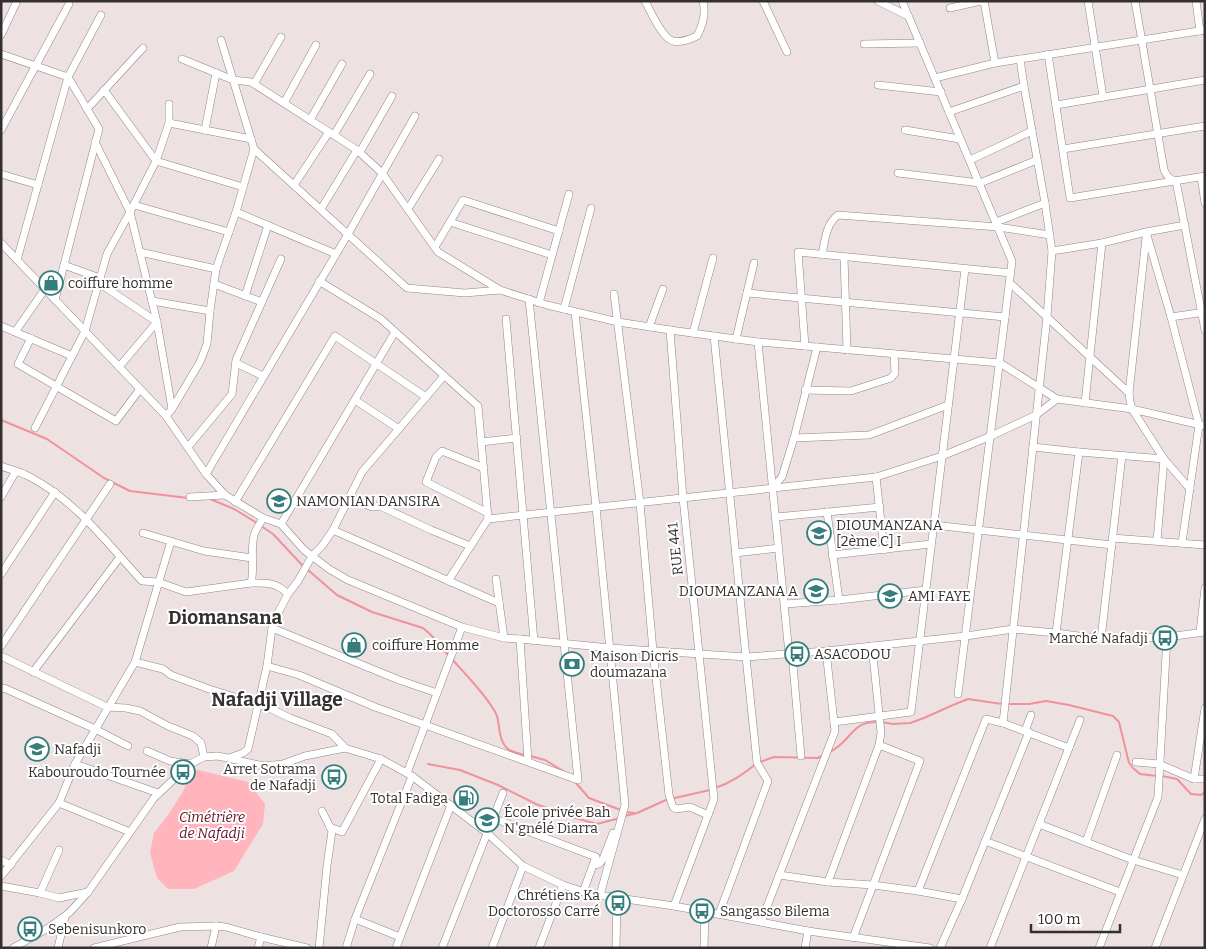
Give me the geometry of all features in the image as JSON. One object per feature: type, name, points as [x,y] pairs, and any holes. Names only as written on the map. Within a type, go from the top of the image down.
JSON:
[{"type":"street","points":[[1,35],[17,1]]},
{"type":"street","points":[[645,1],[664,34],[673,41],[684,41],[697,36],[702,26],[705,8],[703,1]]},
{"type":"street","points":[[763,1],[787,52]]},
{"type":"street","points":[[878,1],[908,16]]},
{"type":"street","points":[[902,1],[1012,261],[958,694]]},
{"type":"street","points":[[950,8],[983,1],[995,63]]},
{"type":"street","points":[[1088,1],[1103,97]]},
{"type":"street","points":[[1135,1],[1166,175],[1176,181]]},
{"type":"street","points":[[935,78],[995,63],[1202,30],[1196,1]]},
{"type":"street","points":[[1,130],[69,4]]},
{"type":"street","points":[[17,260],[68,77],[101,15]]},
{"type":"street","points":[[254,84],[281,37]]},
{"type":"street","points":[[221,40],[254,148],[407,288],[465,293],[500,290]]},
{"type":"street","points":[[864,44],[920,43]]},
{"type":"street","points":[[284,103],[316,45]]},
{"type":"street","points":[[87,109],[142,48]]},
{"type":"street","points":[[1,54],[68,77],[99,129],[55,300]]},
{"type":"street","points":[[1048,54],[1070,198],[1203,177],[1205,203]]},
{"type":"street","points":[[182,59],[234,80],[254,84],[358,151],[382,173],[438,252],[500,290],[575,312],[649,327],[758,342],[1000,363],[1057,398],[1132,409],[1202,425]]},
{"type":"street","points":[[1003,723],[1047,316],[1052,251],[1020,59]]},
{"type":"street","points":[[310,120],[342,64]]},
{"type":"street","points":[[205,130],[216,73]]},
{"type":"street","points":[[294,185],[370,74]]},
{"type":"street","points":[[1056,105],[1205,80]]},
{"type":"street","points":[[878,84],[941,92]]},
{"type":"street","points":[[949,112],[1024,86]]},
{"type":"street","points":[[104,90],[156,161],[243,187]]},
{"type":"street","points":[[321,209],[392,96]]},
{"type":"street","points":[[35,428],[85,331],[107,254],[156,161],[169,123],[169,104]]},
{"type":"street","points":[[206,474],[348,234],[415,116]]},
{"type":"street","points":[[169,123],[251,139]]},
{"type":"street","points":[[1063,149],[1205,126]]},
{"type":"street","points":[[905,130],[960,138]]},
{"type":"street","points":[[970,160],[1032,131]]},
{"type":"street","points":[[95,142],[132,208],[140,252],[157,322],[172,409]]},
{"type":"street","points":[[166,416],[200,362],[208,344],[210,311],[216,269],[236,212],[254,148]]},
{"type":"street","points":[[408,209],[440,159]]},
{"type":"street","points":[[898,173],[980,183],[1037,160]]},
{"type":"street","points":[[1,174],[38,185]]},
{"type":"street","points":[[1176,181],[1205,330]]},
{"type":"street","points":[[539,303],[569,194]]},
{"type":"street","points":[[435,247],[463,200],[559,231]]},
{"type":"street","points":[[997,225],[1045,202]]},
{"type":"street","points":[[132,208],[229,232]]},
{"type":"street","points":[[564,309],[591,208]]},
{"type":"street","points":[[236,212],[336,254]]},
{"type":"street","points":[[822,255],[828,227],[838,215],[997,225],[1050,235]]},
{"type":"street","points":[[450,222],[552,255]]},
{"type":"street","points":[[245,296],[268,225]]},
{"type":"street","points":[[1052,251],[1185,226]]},
{"type":"street","points":[[1146,232],[1202,425],[1182,544]]},
{"type":"street","points":[[1146,232],[1129,393],[1130,401],[1132,409],[1164,459],[1190,489]]},
{"type":"street","points":[[1085,403],[1102,243]]},
{"type":"street","points":[[2,246],[166,416],[206,474],[225,495],[263,518],[281,524],[304,550],[329,569],[348,580],[462,627],[504,638],[699,655],[746,657],[826,651],[1013,629],[1101,639],[1167,638],[1202,632],[1205,588]]},
{"type":"street","points":[[140,252],[216,269]]},
{"type":"street","points":[[805,346],[798,252],[1011,273]]},
{"type":"street","points":[[844,257],[847,350]]},
{"type":"street","points":[[693,333],[713,258]]},
{"type":"street","points":[[188,448],[232,394],[236,360],[281,259]]},
{"type":"street","points":[[736,339],[754,264]]},
{"type":"street","points":[[64,265],[100,280],[157,322]]},
{"type":"street","points":[[834,722],[911,712],[965,268]]},
{"type":"street","points":[[319,281],[381,319],[478,406],[488,516],[448,581]]},
{"type":"street","points":[[1010,283],[1129,393]]},
{"type":"street","points":[[214,284],[262,302]]},
{"type":"street","points":[[15,332],[45,289]]},
{"type":"street","points":[[649,327],[663,289]]},
{"type":"street","points":[[747,293],[1005,317]]},
{"type":"street","points":[[614,294],[640,502],[653,651],[669,795],[673,807],[676,809],[690,806],[708,815]]},
{"type":"street","points":[[267,666],[299,675],[375,707],[578,780],[529,299]]},
{"type":"street","points":[[152,301],[210,311]]},
{"type":"street","points":[[575,312],[625,805],[600,895]]},
{"type":"street","points":[[1172,317],[1203,312]]},
{"type":"street","points":[[506,320],[534,641]]},
{"type":"street","points":[[119,367],[157,322]]},
{"type":"street","points":[[1,326],[72,356]]},
{"type":"street","name":"RUE 441","points":[[670,330],[683,498],[714,799],[674,906]]},
{"type":"street","points":[[281,524],[395,332]]},
{"type":"street","points":[[235,502],[335,336],[426,397]]},
{"type":"street","points":[[714,336],[757,763],[768,782],[719,914]]},
{"type":"street","points":[[31,338],[18,364],[116,422],[140,389]]},
{"type":"street","points":[[758,342],[801,756]]},
{"type":"street","points":[[772,488],[782,477],[794,438],[816,347]]},
{"type":"street","points":[[806,390],[851,391],[891,378],[895,373],[894,354]]},
{"type":"street","points":[[236,363],[264,376]]},
{"type":"street","points":[[227,758],[243,753],[248,749],[267,666],[272,628],[288,594],[298,581],[312,556],[333,530],[362,472],[444,376]]},
{"type":"street","points":[[484,468],[442,451],[436,457],[426,482],[488,516],[523,515],[876,477],[942,456],[991,436],[1036,415],[1057,398]]},
{"type":"street","points":[[355,400],[399,429]]},
{"type":"street","points":[[794,438],[869,435],[948,405]]},
{"type":"street","points":[[481,442],[516,438]]},
{"type":"street","points":[[1033,447],[1164,459]]},
{"type":"street","points":[[1056,633],[1079,452]]},
{"type":"street","points":[[1101,639],[1122,456]]},
{"type":"street","points":[[1156,541],[1164,459]]},
{"type":"street","points":[[1,466],[29,476],[54,492],[86,519],[142,581],[158,582],[186,592],[252,583],[268,583],[281,587],[288,594]]},
{"type":"street","points":[[1,497],[16,471]]},
{"type":"street","points":[[876,477],[884,550]]},
{"type":"street","points":[[1,646],[110,484]]},
{"type":"street","points":[[1,574],[4,565],[54,492]]},
{"type":"street","points":[[190,497],[225,495]]},
{"type":"street","points":[[349,497],[372,507],[380,506],[470,546]]},
{"type":"street","points":[[776,517],[880,508]]},
{"type":"street","points":[[827,512],[839,600]]},
{"type":"street","points":[[252,583],[254,534],[263,518]]},
{"type":"street","points":[[934,525],[1068,540],[1156,541],[1205,545]]},
{"type":"street","points":[[333,530],[499,603]]},
{"type":"street","points":[[143,533],[204,552],[252,558]]},
{"type":"street","points":[[1,876],[59,802],[75,764],[134,662],[171,541]]},
{"type":"street","points":[[832,555],[931,544]]},
{"type":"street","points":[[735,553],[779,548]]},
{"type":"street","points":[[33,672],[120,556]]},
{"type":"street","points":[[496,579],[504,638]]},
{"type":"street","points":[[785,604],[926,590]]},
{"type":"street","points":[[346,948],[410,774],[425,724],[462,627]]},
{"type":"street","points":[[272,628],[399,680],[437,693]]},
{"type":"street","points":[[1099,948],[1158,797],[1167,638]]},
{"type":"street","points":[[520,639],[528,761]]},
{"type":"street","points":[[828,882],[880,745],[880,717],[872,646]]},
{"type":"street","points":[[761,922],[835,731],[826,651]]},
{"type":"street","points":[[1,656],[107,708],[126,708],[140,712],[193,736],[201,743],[204,757]]},
{"type":"street","points":[[134,662],[163,669],[171,676],[267,707],[332,734],[345,748]]},
{"type":"street","points":[[1,689],[4,688],[128,746]]},
{"type":"street","points":[[1194,779],[1205,708]]},
{"type":"street","points":[[940,948],[985,841],[1027,732],[1031,715]]},
{"type":"street","points":[[918,891],[986,718],[1069,748]]},
{"type":"street","points":[[990,948],[1080,720]]},
{"type":"street","points":[[853,938],[920,761],[880,745]]},
{"type":"street","points":[[13,948],[65,917],[88,892],[158,793],[190,764],[204,757],[218,756],[264,766],[283,764],[305,756],[345,748],[381,759],[410,774],[487,833],[523,866],[563,885],[583,892],[674,906],[808,931],[930,948]]},
{"type":"street","points":[[147,751],[170,761],[190,764]]},
{"type":"street","points":[[1086,842],[1117,755]]},
{"type":"street","points":[[330,827],[342,832],[381,759]]},
{"type":"street","points":[[1136,762],[1159,764],[1194,779],[1205,779]]},
{"type":"street","points":[[75,764],[158,793]]},
{"type":"street","points":[[442,948],[503,793]]},
{"type":"street","points":[[59,802],[130,832]]},
{"type":"street","points":[[396,948],[451,805]]},
{"type":"street","points":[[320,948],[332,831],[322,811]]},
{"type":"street","points":[[493,818],[596,857],[583,892]]},
{"type":"street","points":[[1155,948],[1205,819]]},
{"type":"street","points":[[1039,824],[1133,860],[1183,875]]},
{"type":"street","points":[[593,866],[599,864],[603,858],[614,830]]},
{"type":"street","points":[[985,841],[1120,892]]},
{"type":"street","points":[[40,893],[59,850]]},
{"type":"street","points":[[1,860],[11,865]]},
{"type":"street","points":[[492,948],[523,866]]},
{"type":"street","points":[[779,875],[828,882],[873,885],[962,899]]},
{"type":"street","points":[[538,948],[563,885]]},
{"type":"street","points":[[1,886],[59,898],[88,892]]},
{"type":"street","points":[[616,948],[617,898]]},
{"type":"street","points":[[704,948],[705,912]]},
{"type":"street","points":[[58,948],[65,917]]},
{"type":"street","points":[[356,919],[400,937]]},
{"type":"street","points":[[211,948],[216,926]]},
{"type":"street","points":[[94,948],[180,927],[216,926],[226,926],[290,946],[307,948]]},
{"type":"street","points":[[805,948],[808,931]]},
{"type":"street","points":[[258,948],[261,937]]},
{"type":"green space","name":"Cimétrière de Nafadji","points":[[198,770],[248,782],[265,804],[263,824],[234,871],[194,889],[168,889],[157,878],[150,853],[154,833],[184,790],[189,773]]},
{"type":"waterway","points":[[1,420],[47,439],[104,478],[130,491],[188,498]]},
{"type":"waterway","points":[[210,499],[234,509],[257,523]]},
{"type":"waterway","points":[[261,526],[273,534],[304,567]]},
{"type":"waterway","points":[[308,570],[337,595],[372,612],[423,628],[448,655]]},
{"type":"waterway","points":[[452,659],[494,709],[501,739],[505,746],[511,751],[525,755]]},
{"type":"waterway","points":[[881,722],[893,724],[910,723],[968,699],[1002,704],[1029,704],[1046,701],[1069,705],[1113,716],[1119,722],[1129,763],[1140,774],[1157,776]]},
{"type":"waterway","points":[[830,752],[839,746],[859,726],[870,722],[877,722]]},
{"type":"waterway","points":[[760,762],[774,757],[818,758],[824,755]]},
{"type":"waterway","points":[[530,756],[545,760],[568,774]]},
{"type":"waterway","points":[[428,764],[460,770],[568,816],[597,824],[620,818]]},
{"type":"waterway","points":[[715,788],[732,781],[756,764]]},
{"type":"waterway","points":[[1162,776],[1177,779],[1191,794],[1201,795],[1205,792]]},
{"type":"waterway","points":[[576,783],[589,798],[626,812],[634,813]]},
{"type":"waterway","points":[[625,816],[637,813],[666,800],[710,790]]},
{"type":"place","name":"coiffure homme","points":[[51,283]]},
{"type":"place","name":"NAMONIAN DANSIRA","points":[[279,501]]},
{"type":"place","name":"DIOUMANZANA [2ème C] I","points":[[819,533]]},
{"type":"place","name":"DIOUMANZANA A","points":[[816,591]]},
{"type":"place","name":"AMI FAYE","points":[[890,596]]},
{"type":"place","name":"Marché Nafadji","points":[[1165,638]]},
{"type":"place","name":"coiffure Homme","points":[[354,645]]},
{"type":"place","name":"ASACODOU","points":[[797,654]]},
{"type":"place","name":"Maison Dicris doumazana","points":[[572,664]]},
{"type":"place","name":"Nafadji","points":[[37,749]]},
{"type":"place","name":"Kabouroudo Tournée","points":[[183,772]]},
{"type":"place","name":"Arret Sotrama de Nafadji","points":[[334,777]]},
{"type":"place","name":"Total Fadiga","points":[[466,798]]},
{"type":"place","name":"École privée Bah N'gnélé Diarra","points":[[487,820]]},
{"type":"place","name":"Chrétiens Ka Doctorosso Carré","points":[[618,903]]},
{"type":"place","name":"Sangasso Bilema","points":[[702,911]]},
{"type":"place","name":"Sebenisunkoro","points":[[30,929]]},
{"type":"district","name":"Diomansana","points":[[225,617]]},
{"type":"district","name":"Nafadji Village","points":[[277,699]]}]
